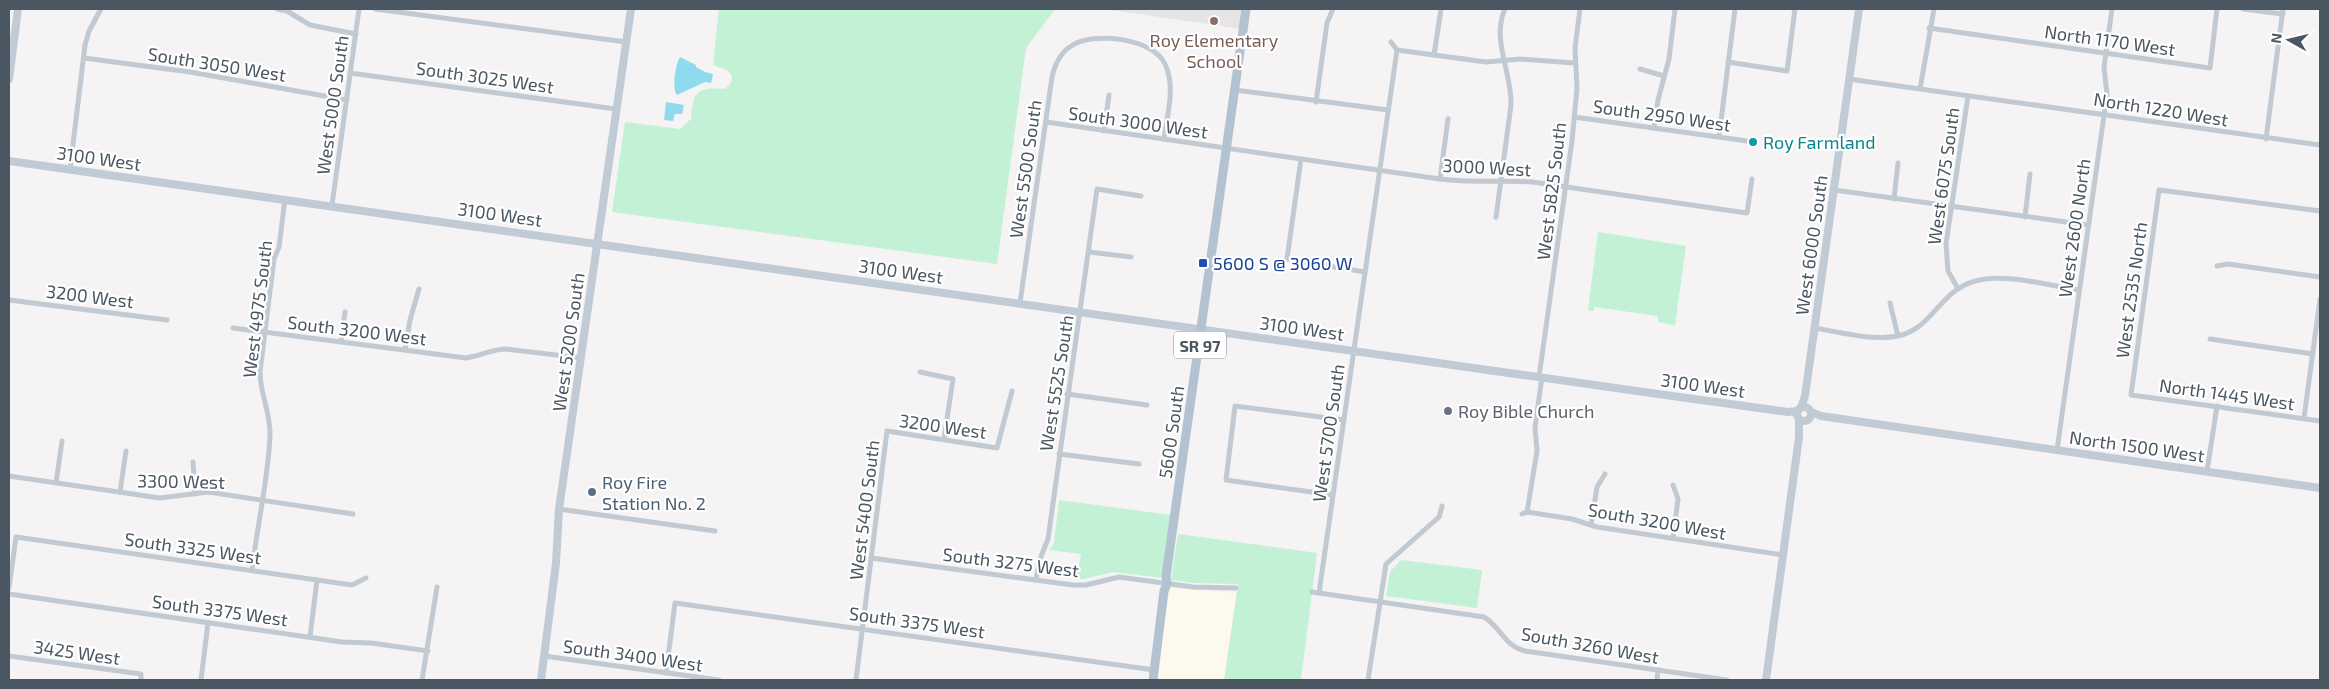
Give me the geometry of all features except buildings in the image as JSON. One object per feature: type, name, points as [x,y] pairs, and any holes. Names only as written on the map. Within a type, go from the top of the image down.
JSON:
[{"type":"main road","name":"5600 South","points":[[1154,680],[1164,591],[1167,584],[1166,576],[1246,9]]},
{"type":"street","points":[[9,79],[18,9]]},
{"type":"street","points":[[70,169],[89,31],[101,9]]},
{"type":"street","points":[[277,9],[287,10],[310,25],[356,34]]},
{"type":"street","name":"West 5000 South","points":[[332,206],[359,9]]},
{"type":"street","points":[[375,9],[626,42]]},
{"type":"street","name":"West 5200 South","points":[[541,680],[556,563],[559,509],[631,9]]},
{"type":"street","points":[[1316,102],[1327,23],[1333,9]]},
{"type":"street","points":[[1434,55],[1441,9]]},
{"type":"street","points":[[1496,217],[1511,105],[1511,90],[1500,28],[1505,9]]},
{"type":"street","name":"West 5825 South","points":[[1524,513],[1537,451],[1535,427],[1574,117],[1577,76],[1574,63],[1580,9]]},
{"type":"street","points":[[1654,128],[1675,9]]},
{"type":"street","points":[[1719,137],[1735,9]]},
{"type":"street","points":[[1728,62],[1787,71],[1796,9]]},
{"type":"street","name":"West 6000 South","points":[[1766,680],[1859,9]]},
{"type":"street","points":[[1920,90],[1929,28],[1934,9]]},
{"type":"street","name":"West 2600 North","points":[[2057,450],[2107,94],[2104,68],[2112,9]]},
{"type":"street","name":"North 1170 West","points":[[1929,28],[2210,68],[2217,9]]},
{"type":"street","points":[[2243,9],[2283,12],[2266,139]]},
{"type":"street","name":"West 5500 South","points":[[1020,303],[1055,65],[1061,54],[1071,46],[1089,38],[1100,37],[1133,42],[1155,51],[1165,64],[1170,86],[1164,139]]},
{"type":"street","points":[[1391,42],[1397,50],[1486,62],[1520,59],[1574,63]]},
{"type":"street","name":"West 5700 South","points":[[1319,593],[1397,50]]},
{"type":"street","name":"South 3050 West","points":[[84,58],[190,72],[347,100]]},
{"type":"street","points":[[1640,70],[1664,76]]},
{"type":"street","name":"South 3025 West","points":[[350,73],[616,109]]},
{"type":"street","name":"North 1220 West","points":[[1849,79],[2104,114],[2266,139],[2320,145]]},
{"type":"street","points":[[1235,90],[1388,110]]},
{"type":"street","points":[[1104,131],[1109,95]]},
{"type":"street","name":"West 6075 South","points":[[1957,288],[1948,271],[1946,260],[1968,96]]},
{"type":"street","name":"South 2950 West","points":[[1574,117],[1747,141]]},
{"type":"street","points":[[1440,179],[1448,120]]},
{"type":"street","name":"South 3000 West","points":[[1046,122],[1227,148]]},
{"type":"street","name":"3000 West","points":[[1227,148],[1440,179],[1464,182],[1501,180],[1566,187],[1747,213],[1752,179]]},
{"type":"street","points":[[1301,159],[1287,260],[1365,272]]},
{"type":"street","name":"3100 West","points":[[9,160],[1949,435]]},
{"type":"street","points":[[1894,198],[1898,163]]},
{"type":"street","points":[[2025,217],[2030,174]]},
{"type":"street","name":"West 5525 South","points":[[1036,579],[1040,559],[1048,540],[1097,189],[1141,196]]},
{"type":"street","points":[[1834,190],[2088,225]]},
{"type":"street","name":"West 2535 North","points":[[2131,395],[2159,190],[2320,211]]},
{"type":"street","name":"West 4975 South","points":[[252,570],[270,436],[267,412],[260,385],[274,260],[279,247],[285,199]]},
{"type":"street","points":[[1089,252],[1131,257]]},
{"type":"street","points":[[2217,266],[2228,264],[2320,277]]},
{"type":"street","points":[[1814,328],[1879,337],[1898,336],[1917,328],[1957,288],[1985,279],[2005,279],[2079,290]]},
{"type":"street","points":[[405,350],[410,320],[419,290]]},
{"type":"street","points":[[2304,418],[2320,299]]},
{"type":"street","name":"3200 West","points":[[9,300],[167,320]]},
{"type":"street","points":[[1890,303],[1898,336]]},
{"type":"street","points":[[341,342],[345,312]]},
{"type":"street","name":"South 3200 West","points":[[233,328],[466,358],[477,357],[495,349],[581,358]]},
{"type":"street","points":[[2210,339],[2313,354]]},
{"type":"street","points":[[920,372],[952,380],[944,439]]},
{"type":"street","name":"3200 West","points":[[887,431],[997,448],[1012,390]]},
{"type":"street","points":[[1067,394],[1146,405]]},
{"type":"street","name":"North 1445 West","points":[[2131,395],[2320,421]]},
{"type":"street","points":[[1333,495],[1226,480],[1235,406],[1344,420]]},
{"type":"street","points":[[2207,471],[2217,406]]},
{"type":"street","name":"West 5400 South","points":[[856,680],[887,431]]},
{"type":"street","name":"North 1500 West","points":[[1949,435],[2320,488]]},
{"type":"street","points":[[56,483],[62,441]]},
{"type":"street","points":[[120,492],[126,451]]},
{"type":"street","points":[[1059,454],[1139,464]]},
{"type":"street","points":[[193,462],[195,494]]},
{"type":"street","points":[[1591,525],[1597,487],[1605,474]]},
{"type":"street","name":"3300 West","points":[[9,476],[160,498],[208,492],[353,514]]},
{"type":"street","points":[[1673,485],[1678,498],[1673,538]]},
{"type":"street","points":[[1368,680],[1386,564],[1439,517],[1442,506]]},
{"type":"street","points":[[559,509],[715,531]]},
{"type":"street","name":"South 3200 West","points":[[1524,513],[1572,519],[1591,525],[1783,555]]},
{"type":"street","name":"South 3325 West","points":[[10,574],[16,537],[317,580],[352,584],[366,578]]},
{"type":"street","name":"South 3275 West","points":[[871,558],[1080,585],[1119,577],[1167,584],[1236,588]]},
{"type":"street","points":[[9,588],[10,574]]},
{"type":"street","points":[[310,637],[317,580]]},
{"type":"street","points":[[422,680],[437,587]]},
{"type":"street","name":"South 3260 West","points":[[1312,592],[1484,617],[1497,627],[1510,646],[1524,651],[1727,680]]},
{"type":"street","name":"South 3375 West","points":[[9,594],[310,637],[428,651]]},
{"type":"street","name":"South 3375 West","points":[[666,673],[675,603],[1155,670]]},
{"type":"street","points":[[201,680],[208,622]]},
{"type":"street","name":"3425 West","points":[[9,656],[141,677]]},
{"type":"street","name":"South 3400 West","points":[[544,656],[719,680]]},
{"type":"street","points":[[1656,680],[1658,670]]},
{"type":"shaded area","name":"Roy Elementary School","points":[[1104,9],[1243,9],[1241,29]]},
{"type":"shaded area","points":[[1170,588],[1237,593],[1224,680],[1156,678]]},
{"type":"green space","points":[[719,9],[1055,9],[1026,48],[997,264],[612,212],[625,122],[680,129],[691,119],[693,102],[698,93],[708,89],[725,89],[731,83],[732,76],[727,70],[713,65]]},
{"type":"green space","points":[[1598,232],[1686,246],[1675,325],[1658,322],[1658,316],[1594,307],[1594,311],[1588,310]]},
{"type":"green space","points":[[1059,500],[1171,515],[1162,578],[1113,572],[1077,579],[1081,554],[1049,550],[1054,543]]},
{"type":"green space","points":[[1178,534],[1317,553],[1301,680],[1224,680],[1238,584],[1194,583],[1171,580]]},
{"type":"green space","points":[[1401,560],[1482,570],[1477,608],[1386,596],[1390,572]]},
{"type":"water","points":[[680,57],[705,72],[713,74],[711,83],[705,82],[677,95],[675,92],[675,76]]},
{"type":"water","points":[[666,102],[684,105],[682,114],[675,114],[673,121],[664,120]]},
{"type":"place","name":"Roy Elementary School","points":[[1214,21]]},
{"type":"place","name":"Roy Farmland","points":[[1753,142]]},
{"type":"place","name":"5600 S @ 3060 W","points":[[1203,263]]},
{"type":"place","name":"Roy Bible Church","points":[[1448,411]]},
{"type":"place","name":"Roy Fire Station No. 2","points":[[592,492]]}]
